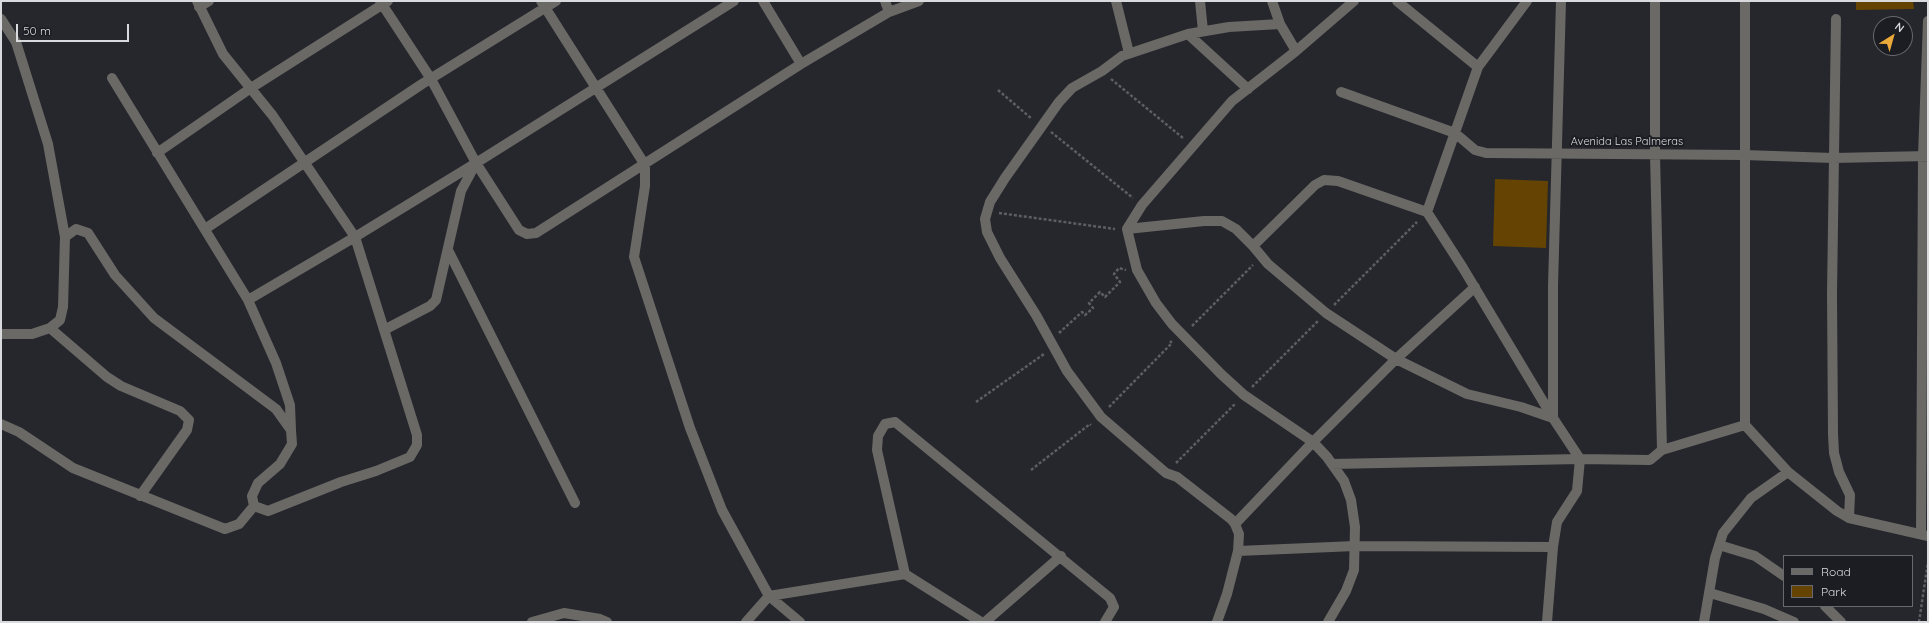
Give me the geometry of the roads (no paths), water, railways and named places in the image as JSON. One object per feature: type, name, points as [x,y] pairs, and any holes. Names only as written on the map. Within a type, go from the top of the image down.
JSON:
[{"type":"street","points":[[209,1],[198,4],[223,54],[273,116],[355,237],[417,435],[417,445],[410,456],[376,471],[341,482],[268,511],[254,506]]},
{"type":"street","points":[[205,229],[543,4],[556,1]]},
{"type":"street","points":[[248,300],[476,163],[734,1]]},
{"type":"street","points":[[763,1],[801,64]]},
{"type":"street","points":[[885,1],[889,12]]},
{"type":"street","points":[[157,153],[251,88],[384,2],[431,79],[476,163],[519,230],[527,234],[536,233],[645,165],[801,64],[889,12],[919,1]]},
{"type":"street","points":[[1116,1],[1129,53]]},
{"type":"street","points":[[1200,1],[1203,31]]},
{"type":"street","points":[[1272,1],[1280,24],[1296,51]]},
{"type":"street","points":[[1328,622],[1346,591],[1354,570],[1356,527],[1351,500],[1344,481],[1313,442],[1244,395],[1183,336],[1156,304],[1137,270],[1127,229],[1142,205],[1232,101],[1296,51],[1354,1]]},
{"type":"street","points":[[1397,1],[1478,67]]},
{"type":"street","points":[[1427,212],[1478,67],[1527,1]]},
{"type":"street","points":[[1553,418],[1553,286],[1562,1]]},
{"type":"street","points":[[1655,1],[1655,154],[1662,450]]},
{"type":"street","points":[[1745,1],[1745,425],[1788,472],[1837,511],[1849,518],[1925,535],[1925,156],[1928,21]]},
{"type":"street","points":[[543,4],[645,165],[646,186],[634,257],[690,428],[722,510],[769,596],[800,622]]},
{"type":"street","points":[[1,19],[16,42],[48,144],[65,236],[63,307],[60,320],[50,328],[32,334],[1,334]]},
{"type":"street","points":[[1836,19],[1832,294],[1833,434],[1834,452],[1839,472],[1850,495],[1849,518]]},
{"type":"street","points":[[1217,622],[1227,594],[1238,551],[1239,534],[1235,524],[1231,519],[1178,477],[1166,473],[1106,422],[1068,372],[1036,315],[1000,258],[987,232],[985,219],[990,202],[1002,182],[1066,93],[1072,88],[1129,53],[1188,34],[1229,27],[1280,24]]},
{"type":"street","points":[[1188,34],[1248,88]]},
{"type":"street","points":[[112,78],[248,300],[276,363],[290,405],[292,444],[280,464],[258,483],[252,496],[254,506]]},
{"type":"street","name":"Avenida Las Palmeras","points":[[1340,92],[1455,133],[1475,150],[1486,154],[1744,155],[1833,158],[1925,156]]},
{"type":"street","points":[[384,330],[430,306],[436,300],[461,191],[476,163]]},
{"type":"street","points":[[1253,246],[1315,185],[1324,180],[1338,181],[1427,212],[1475,287],[1553,418],[1580,459],[1577,491],[1557,522],[1552,547],[1547,622]]},
{"type":"street","points":[[1127,229],[1204,221],[1222,221],[1236,229],[1268,264],[1326,313],[1396,359],[1467,394],[1553,418]]},
{"type":"street","points":[[65,236],[76,229],[88,233],[115,275],[154,318],[276,409],[291,430]]},
{"type":"street","points":[[448,250],[575,502]]},
{"type":"street","points":[[1235,524],[1313,442],[1396,359],[1475,287]]},
{"type":"street","points":[[50,328],[107,377],[121,386],[180,411],[189,420],[187,430],[140,496]]},
{"type":"street","points":[[906,574],[877,450],[878,436],[886,424],[895,422],[1061,556],[1110,598],[1114,607],[1105,622]]},
{"type":"street","points":[[1,424],[19,432],[73,468],[225,529],[239,524],[254,506]]},
{"type":"street","points":[[1332,464],[1580,459],[1650,460],[1662,450],[1745,425]]},
{"type":"street","points":[[1704,622],[1718,544],[1729,524],[1751,498],[1788,472]]},
{"type":"street","points":[[1718,544],[1755,556],[1783,575]]},
{"type":"street","points":[[1238,551],[1355,546],[1552,547]]},
{"type":"street","points":[[985,622],[1061,556]]},
{"type":"street","points":[[746,622],[769,596],[906,574],[981,622]]},
{"type":"street","points":[[1710,593],[1764,610],[1794,622]]},
{"type":"street","points":[[1826,607],[1841,622]]},
{"type":"street","points":[[532,622],[564,613],[600,618],[607,622]]}]
